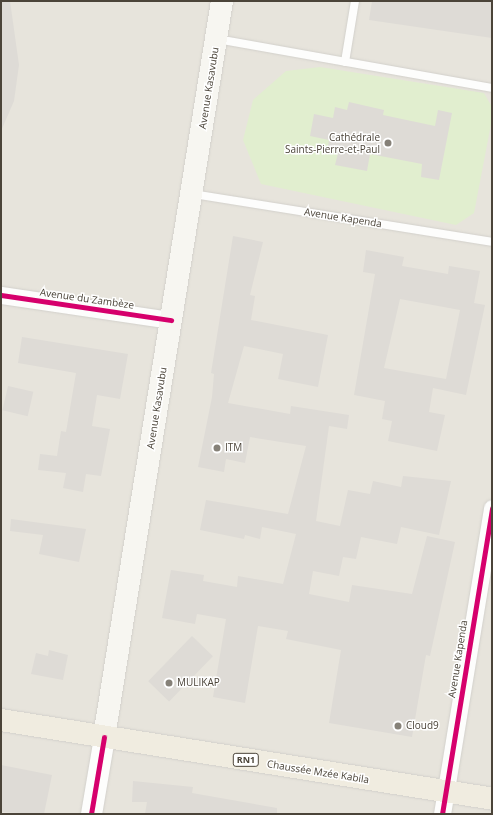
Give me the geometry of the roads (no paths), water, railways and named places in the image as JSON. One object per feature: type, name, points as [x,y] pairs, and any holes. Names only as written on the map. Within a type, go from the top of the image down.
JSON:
[{"type":"highway","name":"Chaussée Mzée Kabila","points":[[1,720],[492,800]]},
{"type":"main road","name":"Avenue Kasavubu","points":[[104,737],[171,320],[193,194],[222,1]]},
{"type":"street","name":"Avenue du Zambèze","points":[[1,295],[171,320]]},
{"type":"street","name":"Avenue Kapenda","points":[[442,814],[492,508]]},
{"type":"street","name":"Avenue Kasavubu","points":[[91,814],[104,737]]},
{"type":"lane","points":[[345,62],[355,1]]},
{"type":"lane","points":[[216,38],[492,88]]},
{"type":"lane","name":"Avenue Kapenda","points":[[193,194],[492,242]]},
{"type":"place","name":"Cathédrale Saints-Pierre-et-Paul","points":[[388,143]]},
{"type":"place","name":"ITM","points":[[217,448]]},
{"type":"place","name":"MULIKAP","points":[[169,683]]},
{"type":"place","name":"Cloud9","points":[[398,726]]}]
